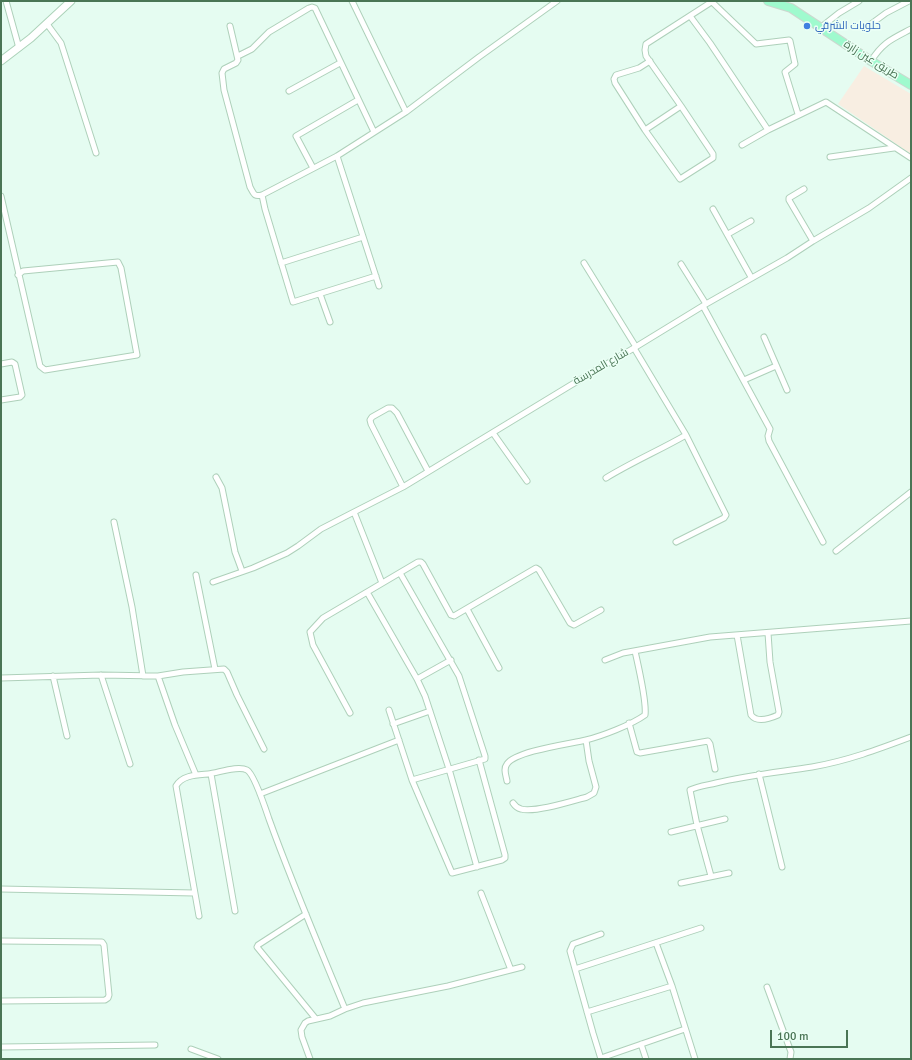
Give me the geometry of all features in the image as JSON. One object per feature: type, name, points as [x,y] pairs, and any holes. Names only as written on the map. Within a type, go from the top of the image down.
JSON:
[{"type":"main road","name":"طريق عين زارة","points":[[768,1],[791,8],[871,61],[911,85]]},
{"type":"street","points":[[6,1],[19,48]]},
{"type":"street","points":[[1,61],[19,48],[71,1]]},
{"type":"street","points":[[352,1],[406,112]]},
{"type":"street","points":[[230,26],[238,60],[236,63],[224,69],[222,73],[224,90],[250,188],[257,197],[337,156],[406,112],[557,1]]},
{"type":"street","points":[[650,61],[639,68],[616,75],[614,79],[615,83],[645,130],[680,178],[707,162],[714,156],[681,106],[650,61],[646,56],[646,44],[712,1],[756,44],[790,41],[795,64],[785,72],[798,114]]},
{"type":"street","points":[[820,28],[839,13],[859,1]]},
{"type":"street","points":[[867,27],[886,13],[909,1]]},
{"type":"street","points":[[238,56],[252,49],[272,30],[312,7],[315,8],[374,132]]},
{"type":"street","points":[[690,16],[710,42],[768,130]]},
{"type":"street","points":[[47,24],[61,43],[96,153]]},
{"type":"street","points":[[871,61],[882,46],[911,29]]},
{"type":"street","points":[[289,91],[340,63]]},
{"type":"street","points":[[314,168],[296,136],[358,100]]},
{"type":"street","points":[[742,145],[798,114],[826,102],[911,158]]},
{"type":"street","points":[[645,130],[681,106]]},
{"type":"street","points":[[830,157],[894,148]]},
{"type":"street","points":[[337,156],[379,286]]},
{"type":"street","name":"شارع المدرسة","points":[[213,582],[287,553],[320,529],[403,486],[635,348],[704,305],[787,258],[812,241],[869,208],[911,178]]},
{"type":"street","points":[[804,189],[789,198],[789,200],[812,241]]},
{"type":"street","points":[[262,195],[264,209],[291,301],[295,302],[376,276]]},
{"type":"street","points":[[1,196],[18,275],[40,366],[45,370],[137,355],[121,268],[118,262],[23,271],[18,275]]},
{"type":"street","points":[[713,209],[751,278]]},
{"type":"street","points":[[728,234],[751,221]]},
{"type":"street","points":[[281,263],[363,237]]},
{"type":"street","points":[[584,263],[686,435],[726,516],[676,542]]},
{"type":"street","points":[[681,264],[770,429],[768,436],[769,441],[823,542]]},
{"type":"street","points":[[320,294],[330,322]]},
{"type":"street","points":[[764,337],[787,390]]},
{"type":"street","points":[[1,364],[12,362],[15,364],[22,395],[20,397],[1,400]]},
{"type":"street","points":[[744,380],[776,366]]},
{"type":"street","points":[[403,486],[371,424],[370,420],[372,417],[388,408],[392,408],[397,413],[428,471]]},
{"type":"street","points":[[493,433],[527,481]]},
{"type":"street","points":[[606,478],[633,462],[686,435]]},
{"type":"street","points":[[216,478],[222,488],[235,552],[242,571]]},
{"type":"street","points":[[836,551],[911,492]]},
{"type":"street","points":[[354,512],[382,583]]},
{"type":"street","points":[[114,522],[132,607],[143,676]]},
{"type":"street","points":[[350,713],[313,645],[310,632],[323,618],[418,562],[421,562],[451,615],[454,616],[536,568],[539,570],[570,623],[574,625],[601,610]]},
{"type":"street","points":[[400,573],[451,660],[464,689],[485,756],[484,759],[412,780]]},
{"type":"street","points":[[196,575],[215,669]]},
{"type":"street","points":[[367,592],[417,679],[430,711],[449,769],[477,867]]},
{"type":"street","points":[[466,609],[499,668]]},
{"type":"street","points":[[604,660],[623,653],[710,637],[911,621]]},
{"type":"street","points":[[737,635],[751,715],[753,718],[764,719],[778,715],[779,712],[770,662],[768,632]]},
{"type":"street","points":[[507,781],[504,769],[506,764],[515,758],[602,735],[645,715],[635,651]]},
{"type":"street","points":[[417,679],[451,660]]},
{"type":"street","points":[[1,678],[101,675],[158,676],[215,669],[224,670],[227,672],[264,749]]},
{"type":"street","points":[[101,675],[130,764]]},
{"type":"street","points":[[53,676],[67,736]]},
{"type":"street","points":[[158,676],[175,724],[196,775]]},
{"type":"street","points":[[389,710],[412,780],[452,873],[505,858],[479,760]]},
{"type":"street","points":[[393,724],[430,711]]},
{"type":"street","points":[[629,723],[636,752],[640,753],[708,741],[710,744],[715,769]]},
{"type":"street","points":[[711,876],[697,825],[690,790],[731,779],[838,762],[911,737]]},
{"type":"street","points":[[260,794],[399,740]]},
{"type":"street","points":[[513,803],[521,809],[536,809],[587,797],[594,793],[596,787],[589,761],[586,740]]},
{"type":"street","points":[[199,916],[176,786],[182,779],[196,775],[211,774],[236,768],[246,769],[260,794],[306,914],[345,1009]]},
{"type":"street","points":[[211,774],[235,911]]},
{"type":"street","points":[[759,774],[782,867]]},
{"type":"street","points":[[671,832],[725,819]]},
{"type":"street","points":[[680,883],[729,873]]},
{"type":"street","points":[[1,889],[194,893]]},
{"type":"street","points":[[481,893],[511,970]]},
{"type":"street","points":[[306,914],[257,947],[316,1019]]},
{"type":"street","points":[[575,969],[701,928]]},
{"type":"street","points":[[601,934],[573,944],[570,951],[601,1058],[685,1029]]},
{"type":"street","points":[[1,942],[102,942],[104,945],[109,995],[105,1000],[1,1001]]},
{"type":"street","points":[[656,943],[672,986],[695,1059]]},
{"type":"street","points":[[310,1059],[301,1030],[305,1023],[330,1016],[363,1003],[448,986],[522,967]]},
{"type":"street","points":[[587,1012],[672,986]]},
{"type":"street","points":[[767,987],[790,1052],[790,1059]]},
{"type":"street","points":[[641,1044],[646,1059]]},
{"type":"street","points":[[1,1047],[155,1045]]},
{"type":"street","points":[[191,1049],[218,1059]]},
{"type":"shaded area","points":[[864,66],[911,94],[911,154],[838,104]]},
{"type":"place","name":"حلويات الشرقي","points":[[807,26]]}]
